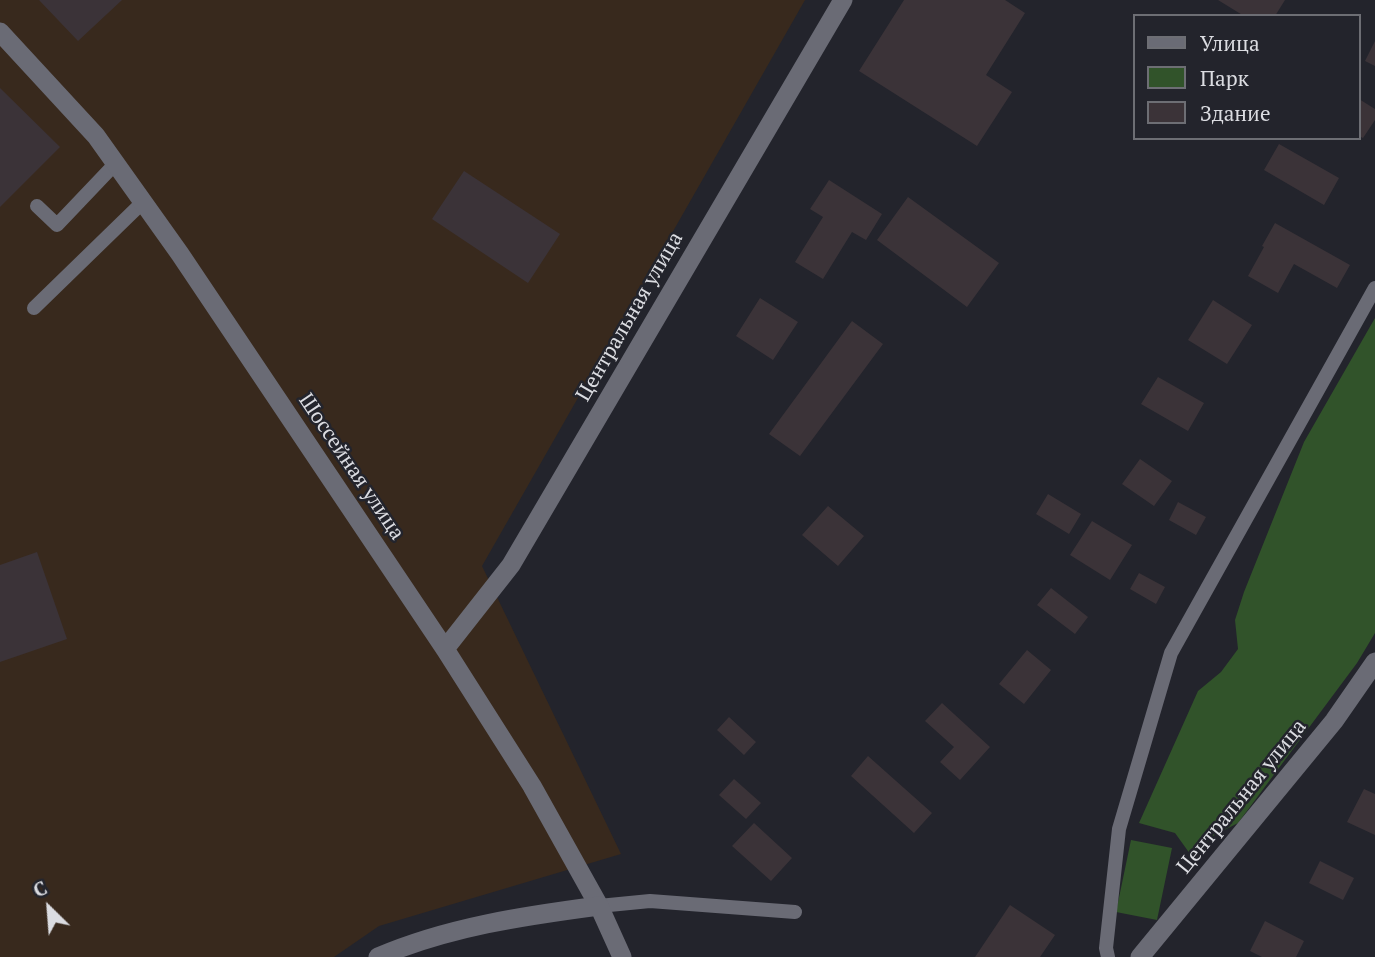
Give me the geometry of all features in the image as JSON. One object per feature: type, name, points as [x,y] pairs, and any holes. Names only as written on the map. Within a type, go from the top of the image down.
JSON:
[{"type":"street","name":"Центральная улица","points":[[445,649],[511,565],[843,0]]},
{"type":"street","name":"Шоссейная улица","points":[[0,32],[96,136],[144,201],[445,649],[531,786],[599,906],[622,957]]},
{"type":"street","name":"Центральная улица","points":[[1140,957],[1334,721],[1375,662]]},
{"type":"street","points":[[377,957],[405,945],[488,923],[599,906]]},
{"type":"lane","points":[[37,206],[57,225],[116,163]]},
{"type":"lane","points":[[34,308],[144,201]]},
{"type":"lane","points":[[1108,957],[1106,948],[1119,829],[1171,653],[1375,288]]},
{"type":"lane","points":[[599,906],[650,901],[795,912]]},
{"type":"shaded area","points":[[0,0],[805,0],[482,566],[621,854],[379,926],[334,957],[0,957]]},
{"type":"green space","points":[[1375,318],[1375,633],[1357,663],[1238,823],[1213,836],[1193,858],[1175,833],[1139,823],[1198,691],[1221,672],[1238,649],[1235,620],[1304,442]]},
{"type":"green space","points":[[1131,840],[1172,848],[1157,920],[1116,912]]},
{"type":"building","points":[[39,0],[122,0],[78,41]]},
{"type":"building","points":[[904,0],[1005,0],[1025,13],[986,75],[1012,92],[977,146],[859,71]]},
{"type":"building","points":[[1218,0],[1285,0],[1276,14],[1241,14]]},
{"type":"building","points":[[1375,41],[1375,66],[1365,61]]},
{"type":"building","points":[[0,88],[60,147],[0,207]]},
{"type":"building","points":[[1361,100],[1375,109],[1375,120],[1363,138]]},
{"type":"building","points":[[1279,144],[1339,178],[1324,205],[1264,170]]},
{"type":"building","points":[[464,171],[560,234],[528,283],[432,219]]},
{"type":"building","points":[[829,180],[882,214],[866,240],[852,232],[823,279],[795,262],[823,217],[810,209]]},
{"type":"building","points":[[908,197],[999,263],[967,307],[877,240]]},
{"type":"building","points":[[1275,223],[1350,265],[1337,288],[1294,264],[1278,293],[1248,276]]},
{"type":"building","points":[[760,298],[798,322],[773,360],[736,336]]},
{"type":"building","points":[[1213,300],[1252,325],[1227,364],[1188,340]]},
{"type":"building","points":[[852,321],[883,344],[800,456],[769,434]]},
{"type":"building","points":[[1158,377],[1204,403],[1188,431],[1141,404]]},
{"type":"building","points":[[1140,459],[1172,481],[1154,506],[1122,484]]},
{"type":"building","points":[[1048,494],[1081,514],[1069,534],[1036,514]]},
{"type":"building","points":[[1178,502],[1206,517],[1196,535],[1169,520]]},
{"type":"building","points":[[828,506],[864,536],[838,566],[802,535]]},
{"type":"building","points":[[1092,521],[1132,545],[1110,580],[1070,555]]},
{"type":"building","points":[[37,552],[67,639],[0,662],[0,565]]},
{"type":"building","points":[[1139,573],[1165,587],[1156,604],[1130,589]]},
{"type":"building","points":[[1051,588],[1088,617],[1075,634],[1037,605]]},
{"type":"building","points":[[1027,650],[1051,670],[1024,704],[999,684]]},
{"type":"building","points":[[942,703],[990,747],[960,780],[940,762],[954,747],[925,721]]},
{"type":"building","points":[[729,717],[756,742],[744,755],[717,730]]},
{"type":"building","points":[[868,756],[932,813],[914,833],[851,776]]},
{"type":"building","points":[[734,779],[761,803],[746,819],[719,795]]},
{"type":"building","points":[[1364,789],[1375,794],[1375,835],[1347,822]]},
{"type":"building","points":[[754,823],[792,858],[771,881],[732,846]]},
{"type":"building","points":[[1320,861],[1354,878],[1343,900],[1309,883]]},
{"type":"building","points":[[1010,905],[1055,935],[1040,957],[975,957]]},
{"type":"building","points":[[1265,921],[1304,941],[1296,957],[1262,957],[1250,951]]}]
